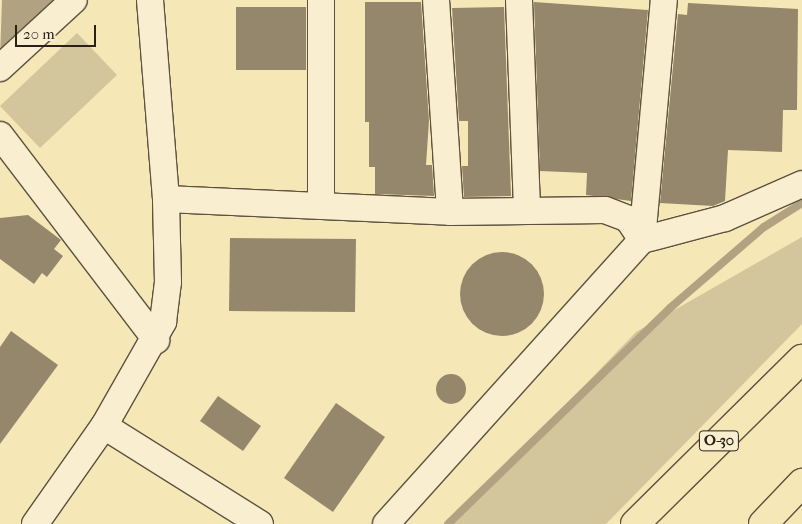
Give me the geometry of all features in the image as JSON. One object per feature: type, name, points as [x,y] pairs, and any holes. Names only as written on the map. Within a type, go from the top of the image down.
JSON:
[{"type":"highway","name":"O-30","points":[[636,524],[802,359]]},
{"type":"highway","points":[[763,524],[802,483]]},
{"type":"street","points":[[0,68],[74,0]]},
{"type":"street","points":[[35,524],[104,426],[156,340],[168,282],[166,199],[150,0]]},
{"type":"street","points":[[321,0],[321,206]]},
{"type":"street","points":[[436,0],[450,212]]},
{"type":"street","points":[[518,0],[527,211]]},
{"type":"street","points":[[642,240],[664,0]]},
{"type":"street","points":[[0,135],[156,340]]},
{"type":"street","points":[[386,524],[642,240],[724,218],[802,176]]},
{"type":"street","points":[[166,199],[450,212],[604,210],[628,218],[642,240]]},
{"type":"street","points":[[104,426],[260,524]]},
{"type":"shaded area","points":[[2,0],[63,0],[0,57]]},
{"type":"shaded area","points":[[77,33],[117,75],[40,148],[0,106]]},
{"type":"shaded area","points":[[802,237],[802,324],[606,524],[451,524],[636,332]]},
{"type":"building","points":[[365,2],[421,2],[429,121],[426,165],[432,165],[434,196],[375,194],[375,167],[369,167],[369,122],[365,122]]},
{"type":"building","points":[[534,2],[648,10],[631,201],[586,195],[587,173],[540,171]]},
{"type":"building","points":[[688,3],[798,9],[797,110],[783,110],[782,152],[728,150],[725,201],[713,206],[660,203],[678,14],[687,15]]},
{"type":"building","points":[[236,7],[306,7],[306,70],[236,70]]},
{"type":"building","points":[[504,7],[511,196],[464,197],[462,166],[468,166],[468,121],[459,121],[452,8]]},
{"type":"building","points":[[28,215],[61,240],[54,249],[63,256],[47,277],[42,273],[34,284],[0,259],[0,218]]},
{"type":"building","points":[[230,238],[356,239],[355,312],[229,311]]},
{"type":"building","points":[[502,252],[525,259],[537,271],[544,294],[537,317],[525,329],[502,336],[479,329],[467,317],[460,294],[467,271],[479,259]]},
{"type":"building","points":[[11,331],[58,365],[0,444],[0,347]]},
{"type":"building","points":[[451,374],[457,375],[465,383],[465,395],[457,403],[451,404],[445,403],[437,395],[436,389],[437,383],[445,375]]},
{"type":"building","points":[[218,396],[261,426],[243,451],[200,421]]},
{"type":"building","points":[[336,403],[385,437],[333,512],[284,478]]},
{"type":"waterway","points":[[448,524],[670,308],[764,227],[802,203]]}]
